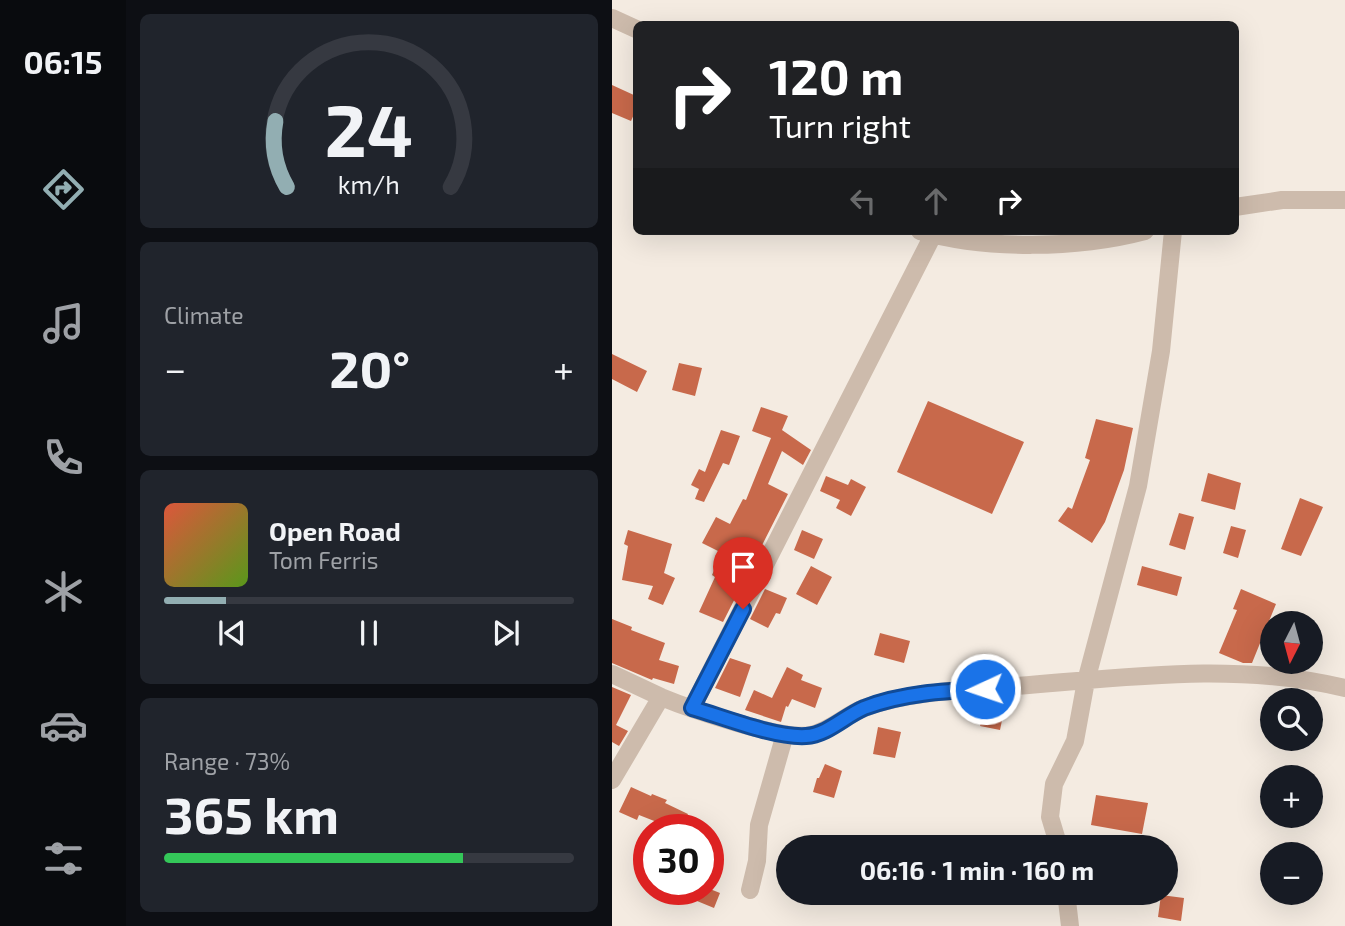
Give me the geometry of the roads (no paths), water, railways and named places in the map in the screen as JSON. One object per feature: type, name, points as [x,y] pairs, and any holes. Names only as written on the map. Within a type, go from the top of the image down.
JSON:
[{"type":"street","points":[[612,18],[633,28]]},
{"type":"street","points":[[1239,206],[1282,201],[1345,200]]},
{"type":"street","points":[[692,708],[925,235]]},
{"type":"street","points":[[942,235],[1005,243],[1050,243],[1098,241],[1126,235]]},
{"type":"street","points":[[1055,835],[1050,817],[1054,784],[1075,741],[1086,681],[1138,486],[1161,351],[1173,235]]},
{"type":"street","points":[[612,674],[692,708],[785,734],[808,736],[817,734],[865,708],[925,694],[1183,673],[1278,677],[1345,688]]},
{"type":"street","points":[[612,780],[661,697]]},
{"type":"street","points":[[750,890],[757,861],[759,825],[785,734]]},
{"type":"street","points":[[1068,905],[1070,926]]}]
